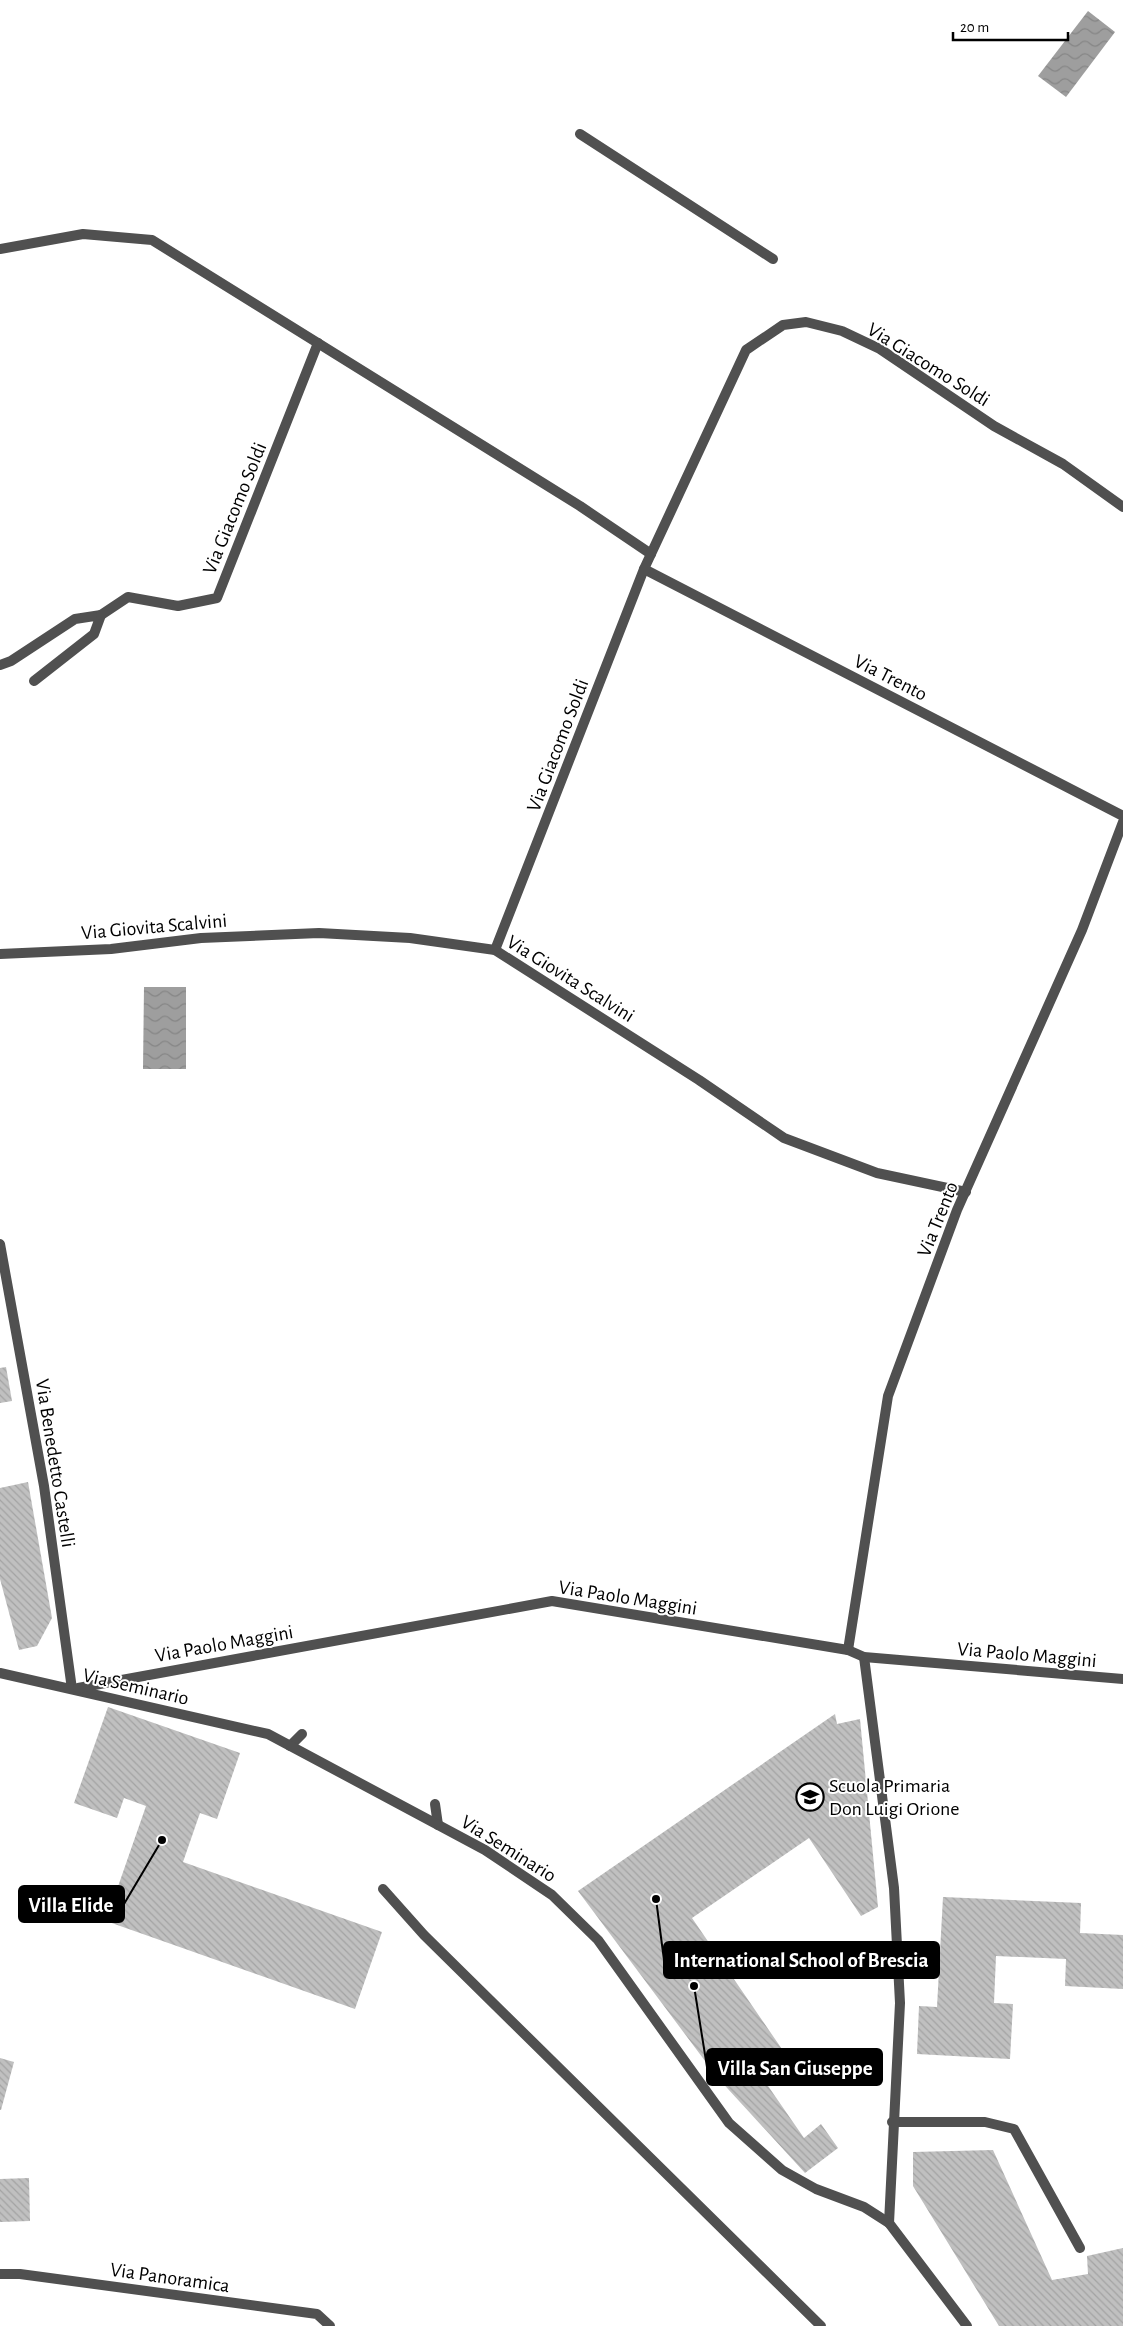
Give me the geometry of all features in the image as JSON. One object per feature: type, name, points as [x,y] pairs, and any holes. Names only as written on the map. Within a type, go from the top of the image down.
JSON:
[{"type":"street","points":[[580,134],[773,259]]},
{"type":"street","points":[[0,249],[83,234],[152,240],[580,506],[651,554]]},
{"type":"street","name":"Via Giacomo Soldi","points":[[495,950],[644,569],[746,350],[783,325],[806,322],[842,331],[880,349],[994,426],[1063,464],[1123,508]]},
{"type":"street","name":"Via Giacomo Soldi","points":[[100,615],[128,597],[178,606],[217,598],[318,343]]},
{"type":"street","name":"Via Trento","points":[[644,569],[1123,816]]},
{"type":"street","points":[[0,665],[11,661],[75,619],[100,615],[94,634],[34,681]]},
{"type":"street","name":"Via Trento","points":[[848,1650],[888,1396],[966,1192],[1082,930],[1123,822]]},
{"type":"street","name":"Via Giovita Scalvini","points":[[0,954],[111,949],[201,938],[319,933],[410,938],[495,950],[699,1080],[784,1138],[877,1173],[966,1192]]},
{"type":"street","name":"Via Benedetto Castelli","points":[[0,1244],[44,1486],[72,1689]]},
{"type":"street","name":"Via Paolo Maggini","points":[[72,1689],[552,1601],[848,1650],[864,1657],[1123,1679]]},
{"type":"street","points":[[864,1657],[894,1888],[900,2003],[892,2122],[889,2222],[967,2326]]},
{"type":"street","name":"Via Seminario","points":[[0,1673],[268,1734],[484,1850],[552,1895],[598,1940],[729,2123],[742,2135],[782,2170],[816,2189],[864,2207],[889,2222]]},
{"type":"street","points":[[290,1746],[302,1734]]},
{"type":"street","points":[[435,1804],[438,1825]]},
{"type":"street","points":[[383,1889],[424,1935],[821,2326]]},
{"type":"street","points":[[892,2122],[985,2122],[1014,2129],[1080,2248]]},
{"type":"street","name":"Via Panoramica","points":[[0,2274],[20,2274],[317,2314],[330,2326]]},
{"type":"water","points":[[1088,11],[1115,32],[1066,97],[1038,76]]},
{"type":"water","points":[[144,987],[186,987],[186,1069],[143,1069]]},
{"type":"building","points":[[6,1367],[12,1401],[0,1403],[0,1368]]},
{"type":"building","points":[[28,1482],[52,1618],[37,1646],[19,1650],[0,1579],[0,1488]]},
{"type":"building","points":[[108,1707],[240,1753],[217,1819],[200,1813],[183,1862],[382,1932],[355,2009],[106,1921],[146,1806],[124,1798],[117,1818],[74,1803]]},
{"type":"building","points":[[835,1714],[837,1724],[860,1719],[878,1907],[861,1916],[809,1838],[692,1918],[786,2055],[759,2073],[804,2138],[821,2124],[838,2148],[805,2173],[717,2077],[578,1891]]},
{"type":"building","points":[[943,1897],[1081,1903],[1080,1933],[1123,1935],[1123,1989],[1065,1986],[1066,1959],[996,1956],[994,2003],[1013,2004],[1010,2059],[917,2054],[919,2006],[937,2007]]},
{"type":"building","points":[[0,2058],[14,2062],[1,2110],[0,2110]]},
{"type":"building","points":[[993,2150],[1052,2280],[1088,2274],[1087,2256],[1123,2248],[1123,2326],[999,2326],[913,2186],[913,2152]]},
{"type":"building","points":[[29,2178],[30,2221],[0,2222],[0,2179]]},
{"type":"place","name":"Scuola Primaria Don Luigi Orione","points":[[810,1797]]},
{"type":"place","name":"Villa Elide","points":[[162,1840]]},
{"type":"place","name":"International School of Brescia","points":[[656,1899]]},
{"type":"place","name":"Villa San Giuseppe","points":[[694,1986]]}]
